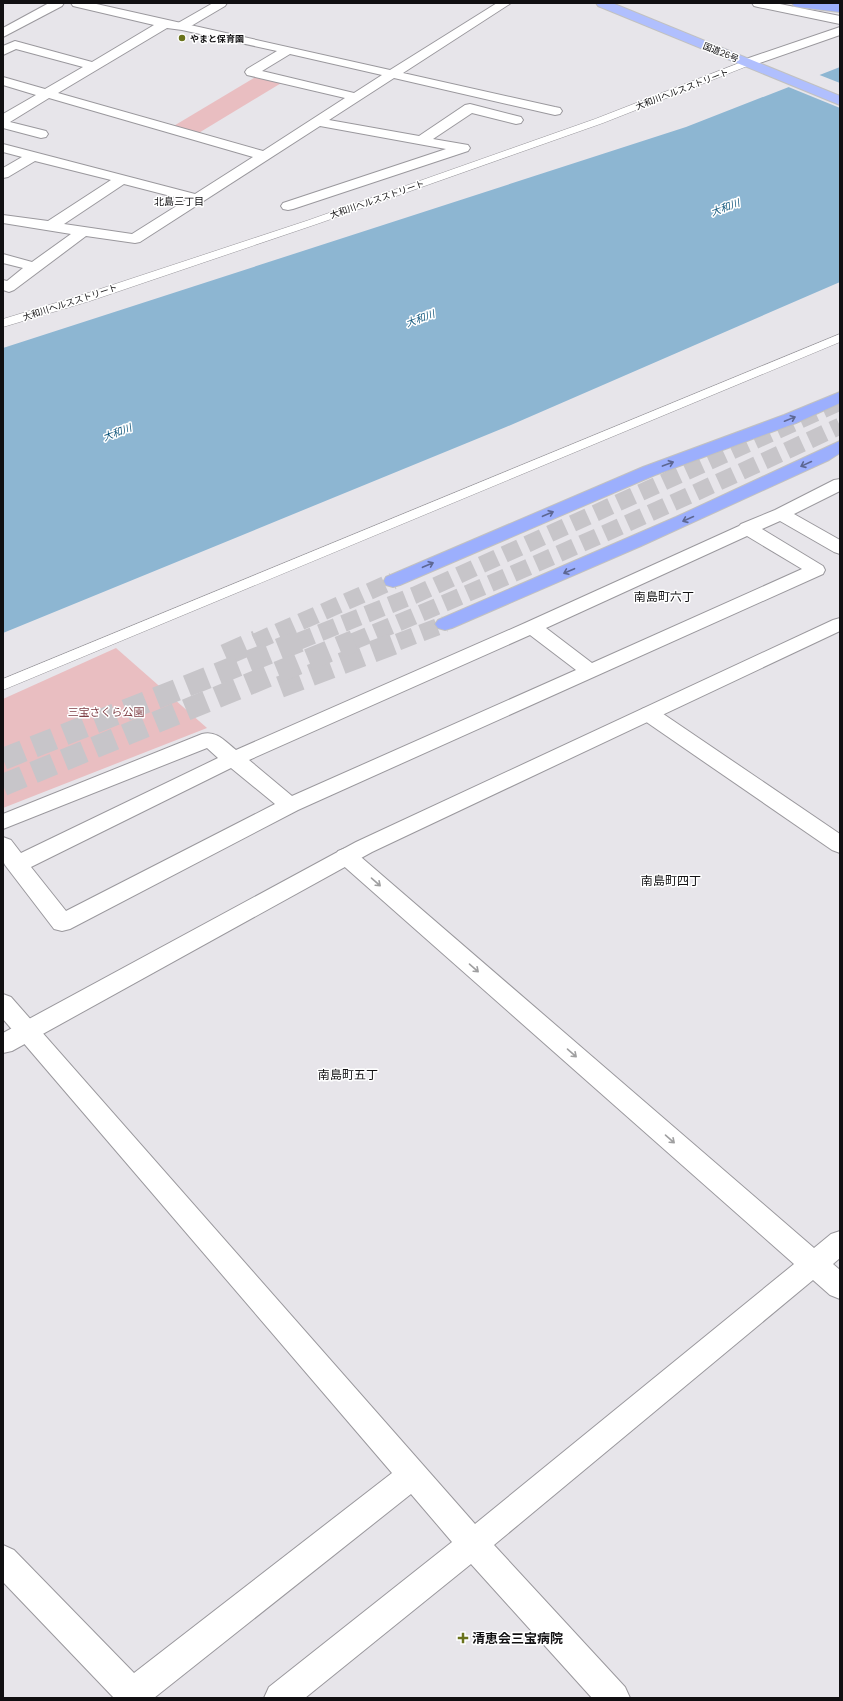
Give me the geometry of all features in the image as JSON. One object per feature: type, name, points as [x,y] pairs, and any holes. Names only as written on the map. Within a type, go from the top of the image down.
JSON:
[{"type":"highway","name":"国道26号","points":[[602,3],[757,62],[840,91]]},
{"type":"highway","name":"国道26号","points":[[625,3],[840,101]]},
{"type":"highway","points":[[798,3],[840,8]]},
{"type":"highway","points":[[393,581],[650,471],[790,420],[840,397]]},
{"type":"highway","points":[[445,624],[573,570],[710,509],[823,456],[840,446]]},
{"type":"street","points":[[3,33],[58,3]]},
{"type":"street","points":[[77,3],[104,6],[165,24],[182,26],[555,111]]},
{"type":"street","points":[[182,26],[221,3]]},
{"type":"street","points":[[3,219],[135,239],[392,73],[505,3]]},
{"type":"street","points":[[758,3],[840,20]]},
{"type":"street","points":[[3,120],[165,24]]},
{"type":"street","points":[[757,62],[840,31]]},
{"type":"street","points":[[3,51],[15,45],[94,66]]},
{"type":"street","points":[[289,50],[251,72],[356,97]]},
{"type":"street","name":"大和川ヘルスストリート","points":[[3,323],[86,298],[321,219],[599,121],[757,62]]},
{"type":"street","points":[[3,81],[265,156]]},
{"type":"street","points":[[421,141],[470,108],[516,120]]},
{"type":"street","points":[[288,206],[463,148],[318,122]]},
{"type":"street","points":[[3,124],[41,134]]},
{"type":"street","points":[[3,148],[198,199]]},
{"type":"street","points":[[3,174],[33,156]]},
{"type":"street","points":[[51,226],[122,179]]},
{"type":"street","points":[[3,285],[8,287],[84,231]]},
{"type":"street","points":[[3,258],[34,267]]},
{"type":"street","points":[[3,685],[840,338]]},
{"type":"street","points":[[16,865],[233,759],[532,627],[780,514],[840,484]]},
{"type":"street","points":[[780,514],[840,548]]},
{"type":"street","points":[[3,846],[62,924],[290,805],[816,570],[747,528]]},
{"type":"street","points":[[3,1044],[346,856],[840,624]]},
{"type":"street","points":[[532,627],[590,671]]},
{"type":"street","points":[[649,714],[840,845]]},
{"type":"street","points":[[3,822],[209,739],[290,805]]},
{"type":"street","points":[[346,856],[840,1287]]},
{"type":"street","points":[[3,1003],[412,1475],[614,1698]]},
{"type":"street","points":[[280,1698],[473,1544],[840,1242]]},
{"type":"street","points":[[3,1560],[134,1696],[412,1475]]},
{"type":"green space","points":[[259,75],[283,82],[197,134],[172,127]]},
{"type":"green space","name":"三宝さくら公園","points":[[116,648],[207,728],[3,808],[3,699]]},
{"type":"water","name":"大和川","points":[[840,67],[840,282],[506,427],[3,633],[3,348],[686,127]]},
{"type":"pier","points":[[817,74],[840,83],[840,108],[786,86]]},
{"type":"tunnel","points":[[297,642],[415,595],[840,402]]},
{"type":"tunnel","points":[[352,642],[598,537],[840,426]]},
{"type":"tunnel","points":[[255,642],[393,581]]},
{"type":"tunnel","points":[[398,642],[445,624]]},
{"type":"tunnel","points":[[225,655],[257,641]]},
{"type":"tunnel","points":[[3,759],[300,641]]},
{"type":"tunnel","points":[[3,785],[354,641]]},
{"type":"tunnel","points":[[280,687],[401,641]]},
{"type":"place","name":"やまと保育園","points":[[182,38]]},
{"type":"place","name":"清恵会三宝病院","points":[[463,1638]]},
{"type":"district","name":"北島三丁目","points":[[179,201]]},
{"type":"district","name":"南島町六丁","points":[[664,596]]},
{"type":"district","name":"南島町四丁","points":[[671,880]]},
{"type":"district","name":"南島町五丁","points":[[348,1074]]}]
